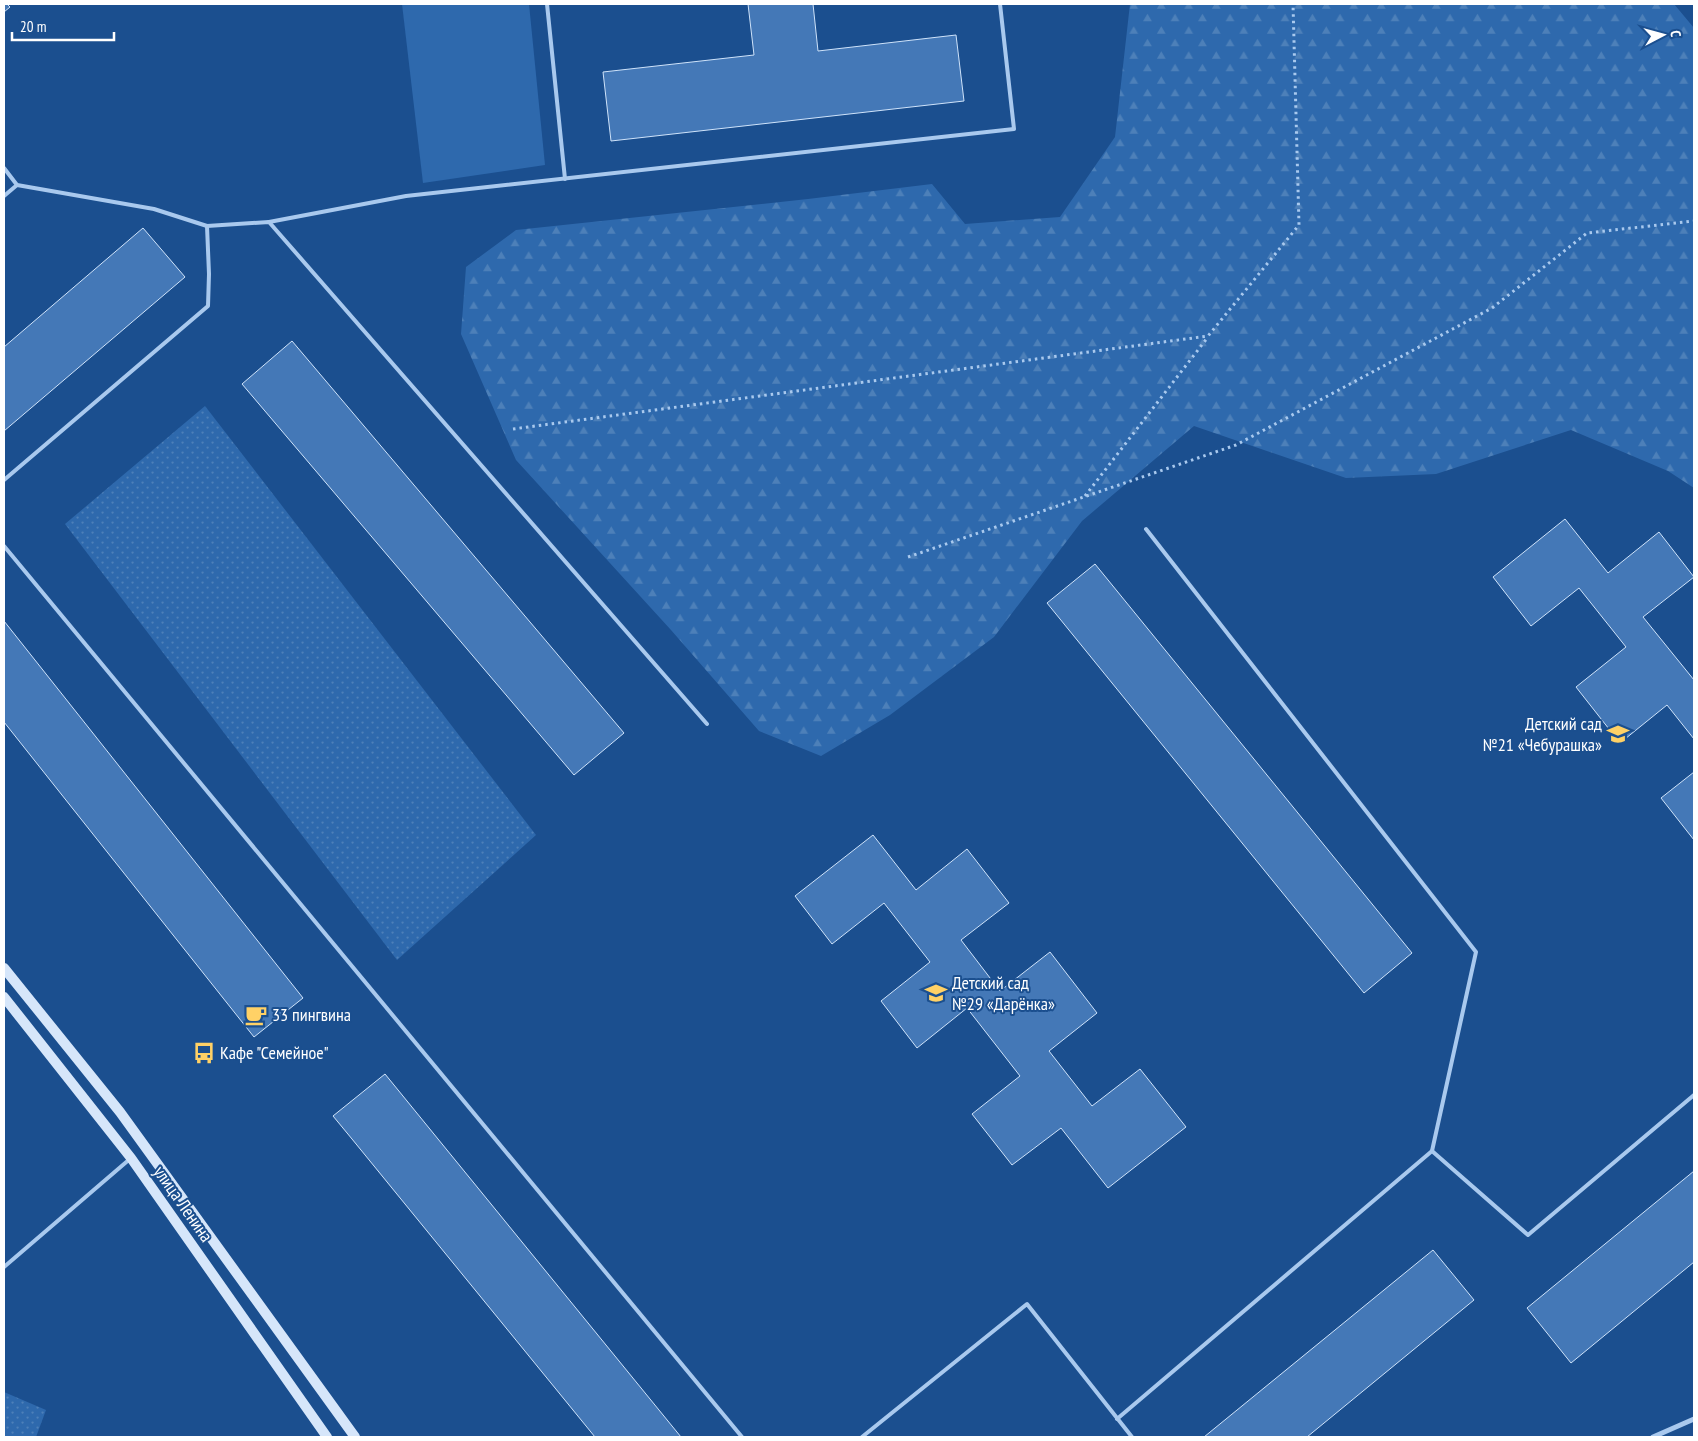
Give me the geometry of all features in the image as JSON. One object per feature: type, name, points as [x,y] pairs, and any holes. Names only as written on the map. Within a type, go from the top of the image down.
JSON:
[{"type":"main road","points":[[4,968],[120,1112],[355,1437]]},
{"type":"main road","name":"улица Ленина","points":[[4,997],[131,1158],[327,1437]]},
{"type":"street","points":[[1653,1437],[1694,1419]]},
{"type":"lane","points":[[547,4],[565,179]]},
{"type":"lane","points":[[4,168],[17,185],[154,209],[207,226],[269,222],[406,196],[1014,129],[1000,4]]},
{"type":"lane","points":[[4,196],[17,185]]},
{"type":"lane","points":[[269,222],[707,724]]},
{"type":"lane","points":[[4,480],[208,306],[210,274],[207,226]]},
{"type":"lane","points":[[1117,1419],[1432,1151],[1476,952],[1146,529]]},
{"type":"lane","points":[[4,546],[742,1437]]},
{"type":"lane","points":[[1432,1151],[1528,1235],[1694,1095]]},
{"type":"lane","points":[[4,1267],[131,1158]]},
{"type":"lane","points":[[862,1437],[1027,1304],[1132,1437]]},
{"type":"path","points":[[1085,497],[1208,336],[1298,224],[1293,4]]},
{"type":"path","points":[[908,557],[1236,445],[1492,308],[1587,233],[1694,221]]},
{"type":"path","points":[[513,429],[1208,336]]},
{"type":"green space","points":[[402,4],[529,4],[545,165],[423,183]]},
{"type":"green space","points":[[1130,4],[1674,4],[1694,28],[1694,488],[1668,471],[1571,430],[1436,474],[1346,478],[1194,426],[1082,521],[994,637],[890,715],[821,756],[759,731],[671,630],[516,460],[461,334],[466,267],[516,230],[932,184],[965,224],[1060,217],[1115,137]]},
{"type":"green space","points":[[205,406],[536,835],[397,960],[65,524]]},
{"type":"green space","points":[[4,1392],[46,1410],[36,1437],[4,1437]]},
{"type":"building","points":[[4,4],[10,7],[4,12]]},
{"type":"building","points":[[748,4],[813,4],[818,51],[956,35],[964,101],[611,141],[603,72],[754,55]]},
{"type":"building","points":[[143,228],[185,277],[4,431],[4,347]]},
{"type":"building","points":[[292,341],[624,733],[574,775],[242,384]]},
{"type":"building","points":[[1565,519],[1608,573],[1659,532],[1694,577],[1643,617],[1694,680],[1694,739],[1667,705],[1620,743],[1576,687],[1626,647],[1579,588],[1531,626],[1493,577]]},
{"type":"building","points":[[1095,564],[1412,953],[1364,993],[1047,603]]},
{"type":"building","points":[[4,621],[303,998],[254,1037],[4,722]]},
{"type":"building","points":[[1694,772],[1694,840],[1661,798]]},
{"type":"building","points":[[873,835],[916,890],[967,849],[1009,903],[961,940],[1000,991],[1050,952],[1097,1013],[1049,1051],[1092,1106],[1140,1069],[1186,1127],[1108,1188],[1061,1128],[1012,1165],[972,1114],[1020,1076],[967,1008],[917,1048],[881,1001],[930,962],[884,903],[832,944],[795,896]]},
{"type":"building","points":[[385,1074],[681,1437],[595,1437],[333,1116]]},
{"type":"building","points":[[1694,1171],[1694,1262],[1571,1363],[1527,1308]]},
{"type":"building","points":[[1433,1250],[1474,1300],[1307,1437],[1204,1437]]},
{"type":"place","name":"Детский сад №21 «Чебурашка»","points":[[1618,734]]},
{"type":"place","name":"Детский сад №29 «Дарёнка»","points":[[936,993]]},
{"type":"place","name":"33 пингвина","points":[[256,1015]]},
{"type":"place","name":"Кафе \"Семейное\"","points":[[204,1053]]}]
